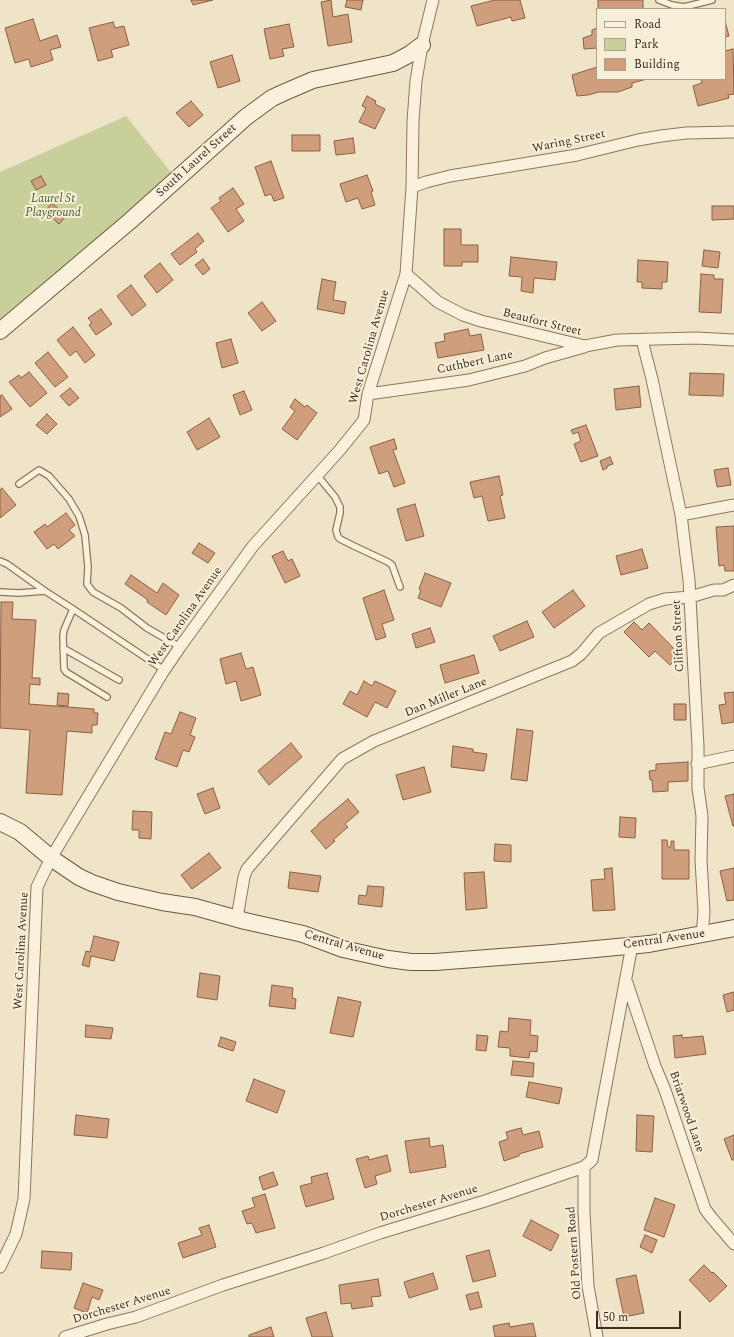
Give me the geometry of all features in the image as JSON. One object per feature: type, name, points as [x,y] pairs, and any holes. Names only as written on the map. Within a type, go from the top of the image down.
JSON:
[{"type":"street","name":"West Carolina Avenue","points":[[0,1267],[16,1234],[24,1199],[37,888],[51,858],[164,670],[180,647],[254,546],[339,451],[364,420],[368,394],[406,274],[412,187],[413,121],[416,81],[422,45],[433,0]]},
{"type":"street","name":"South Laurel Street","points":[[0,331],[130,221],[246,117],[272,98],[313,80],[393,63],[410,54],[422,45]]},
{"type":"street","name":"Waring Street","points":[[412,187],[450,176],[577,155],[661,136],[686,133],[734,132]]},
{"type":"street","name":"Beaufort Street","points":[[406,274],[438,302],[463,315],[481,321],[585,346],[617,340],[696,338],[734,340]]},
{"type":"street","name":"Clifton Street","points":[[642,340],[682,515],[690,597],[698,746],[697,764],[699,803],[702,816],[701,860],[704,912],[702,935]]},
{"type":"street","name":"Cuthbert Lane","points":[[368,394],[469,380],[525,366],[545,358],[585,346]]},
{"type":"street","points":[[682,515],[734,504]]},
{"type":"street","name":"Dan Miller Lane","points":[[237,918],[244,877],[247,869],[342,759],[374,741],[572,660],[581,654],[599,633],[649,604],[666,599],[690,597],[714,590],[723,590],[734,586]]},
{"type":"street","points":[[697,764],[734,756]]},
{"type":"street","name":"Central Avenue","points":[[0,822],[20,832],[51,858],[79,877],[92,883],[118,892],[162,902],[195,907],[303,934],[343,949],[388,960],[435,962],[632,946],[702,935],[734,928]]},
{"type":"street","points":[[584,1167],[592,1160],[632,946]]},
{"type":"street","name":"Briarwood Lane","points":[[626,981],[705,1209],[710,1217],[734,1244]]},
{"type":"street","name":"Dorchester Avenue","points":[[65,1337],[136,1317],[223,1285],[324,1253],[380,1233],[485,1201],[584,1167]]},
{"type":"street","name":"Old Postern Road","points":[[584,1167],[584,1212],[588,1286],[597,1337]]},
{"type":"lane","points":[[659,0],[672,5],[684,7],[712,0]]},
{"type":"lane","points":[[19,484],[39,470],[49,476],[69,499],[79,516],[85,535],[88,567],[87,584],[93,592],[121,608],[147,628],[180,647]]},
{"type":"lane","points":[[317,475],[335,497],[340,507],[336,530],[338,537],[392,565],[400,587]]},
{"type":"lane","points":[[0,561],[7,564],[164,670]]},
{"type":"lane","points":[[0,592],[19,593],[45,591]]},
{"type":"lane","points":[[73,609],[64,630],[64,669],[66,672],[106,697]]},
{"type":"lane","points":[[63,648],[119,680]]},
{"type":"green space","name":"Laurel St Playground","points":[[126,116],[174,176],[0,322],[0,172]]},
{"type":"building","points":[[191,0],[213,0],[193,5]]},
{"type":"building","points":[[331,0],[333,17],[348,14],[352,42],[328,46],[321,2]]},
{"type":"building","points":[[347,0],[363,0],[361,10],[345,7]]},
{"type":"building","points":[[495,0],[520,0],[525,18],[512,21],[511,17],[477,26],[471,6]]},
{"type":"building","points":[[598,0],[643,0],[643,8],[598,8]]},
{"type":"building","points":[[33,19],[40,41],[57,35],[61,47],[50,50],[53,60],[31,67],[29,59],[15,63],[5,28]]},
{"type":"building","points":[[113,22],[115,28],[124,26],[129,45],[111,50],[113,57],[98,61],[89,28]]},
{"type":"building","points":[[289,24],[294,47],[282,49],[284,56],[270,59],[264,29]]},
{"type":"building","points":[[726,25],[729,36],[726,37]]},
{"type":"building","points":[[596,28],[596,48],[584,49],[583,38],[592,35],[592,30]]},
{"type":"building","points":[[733,49],[734,94],[728,95],[729,98],[698,106],[693,86],[702,83],[701,80],[726,80],[726,51]]},
{"type":"building","points":[[232,55],[240,81],[218,88],[210,62]]},
{"type":"building","points":[[596,67],[596,80],[643,80],[632,83],[632,87],[618,92],[599,92],[577,96],[572,75]]},
{"type":"building","points":[[367,96],[376,101],[375,104],[385,109],[375,129],[359,122],[366,108],[362,106]]},
{"type":"building","points":[[191,101],[203,115],[189,127],[176,113]]},
{"type":"building","points":[[292,135],[320,135],[320,151],[292,151]]},
{"type":"building","points":[[353,138],[355,153],[336,155],[334,141]]},
{"type":"building","points":[[271,161],[284,198],[274,201],[271,194],[265,196],[255,167]]},
{"type":"building","points":[[367,175],[373,191],[371,192],[375,205],[362,209],[358,198],[346,202],[340,184]]},
{"type":"building","points":[[41,176],[46,185],[36,190],[31,181]]},
{"type":"building","points":[[233,188],[244,204],[236,209],[244,221],[228,232],[211,208],[221,201],[219,198]]},
{"type":"building","points":[[52,203],[66,216],[59,224],[45,211]]},
{"type":"building","points":[[712,206],[734,206],[734,219],[712,220]]},
{"type":"building","points":[[444,229],[461,229],[461,245],[478,245],[478,262],[462,262],[462,266],[444,266]]},
{"type":"building","points":[[198,233],[204,241],[195,249],[197,252],[180,265],[171,254]]},
{"type":"building","points":[[704,250],[720,252],[718,268],[702,266]]},
{"type":"building","points":[[511,257],[557,262],[555,280],[534,278],[533,293],[521,291],[522,277],[509,276]]},
{"type":"building","points":[[203,259],[210,269],[203,275],[195,265]]},
{"type":"building","points":[[638,260],[668,262],[667,282],[662,282],[662,289],[642,288],[642,282],[637,282]]},
{"type":"building","points":[[160,263],[173,280],[157,293],[144,276]]},
{"type":"building","points":[[701,274],[714,275],[714,279],[723,279],[721,313],[699,312]]},
{"type":"building","points":[[322,279],[336,282],[333,300],[346,302],[344,314],[317,309]]},
{"type":"building","points":[[131,285],[146,305],[132,316],[117,296]]},
{"type":"building","points":[[262,302],[276,321],[262,331],[248,313]]},
{"type":"building","points":[[101,309],[112,324],[96,335],[89,325],[92,323],[88,318]]},
{"type":"building","points":[[73,327],[95,355],[85,363],[76,351],[70,356],[57,340]]},
{"type":"building","points":[[468,329],[470,336],[481,334],[484,350],[438,358],[435,343],[445,341],[444,334]]},
{"type":"building","points":[[231,339],[238,363],[222,368],[216,343]]},
{"type":"building","points":[[48,352],[68,377],[55,387],[35,363]]},
{"type":"building","points":[[29,372],[47,393],[30,407],[9,382],[19,375],[21,378]]},
{"type":"building","points":[[690,373],[724,374],[723,396],[689,395]]},
{"type":"building","points":[[639,386],[641,407],[616,410],[614,389]]},
{"type":"building","points":[[70,388],[79,398],[69,406],[60,396]]},
{"type":"building","points":[[244,391],[252,410],[240,415],[233,395]]},
{"type":"building","points":[[2,395],[12,409],[0,417],[0,396]]},
{"type":"building","points":[[295,399],[305,407],[307,405],[317,413],[297,440],[282,429],[295,411],[290,407]]},
{"type":"building","points":[[47,414],[57,424],[47,434],[36,425]]},
{"type":"building","points":[[209,418],[220,437],[197,450],[187,432]]},
{"type":"building","points":[[586,425],[598,456],[581,462],[574,444],[581,441],[578,432],[573,434],[571,430]]},
{"type":"building","points":[[394,439],[397,449],[393,450],[405,483],[394,487],[388,471],[379,474],[370,447]]},
{"type":"building","points":[[610,457],[613,464],[607,466],[607,468],[603,470],[600,461]]},
{"type":"building","points":[[728,468],[731,485],[717,487],[714,470]]},
{"type":"building","points":[[499,476],[503,495],[500,496],[505,518],[488,521],[482,496],[474,498],[470,482]]},
{"type":"building","points":[[2,488],[16,505],[0,518],[0,490]]},
{"type":"building","points":[[415,504],[424,536],[406,541],[397,509]]},
{"type":"building","points":[[66,513],[75,525],[69,530],[75,536],[58,549],[54,544],[47,549],[34,532],[45,524],[47,527]]},
{"type":"building","points":[[734,526],[734,571],[725,571],[724,565],[719,566],[716,527]]},
{"type":"building","points":[[199,543],[215,553],[208,563],[192,553]]},
{"type":"building","points":[[642,549],[648,568],[621,575],[616,556]]},
{"type":"building","points":[[283,551],[288,561],[292,559],[300,576],[285,583],[272,556]]},
{"type":"building","points":[[425,573],[451,583],[441,607],[418,598],[421,590],[419,589]]},
{"type":"building","points":[[131,575],[157,593],[163,583],[179,595],[166,615],[125,584]]},
{"type":"building","points":[[384,590],[394,620],[382,624],[386,637],[376,640],[363,598]]},
{"type":"building","points":[[573,590],[585,606],[554,628],[542,612]]},
{"type":"building","points":[[1,602],[13,602],[12,619],[36,620],[32,678],[40,678],[40,685],[30,684],[29,704],[94,709],[94,713],[98,713],[97,725],[92,725],[92,733],[67,731],[62,795],[26,793],[30,730],[0,728]]},
{"type":"building","points":[[527,621],[534,637],[500,651],[493,636]]},
{"type":"building","points":[[634,622],[642,630],[649,623],[680,655],[670,665],[655,651],[649,657],[624,632]]},
{"type":"building","points":[[430,628],[435,642],[416,648],[412,634]]},
{"type":"building","points":[[241,653],[246,669],[253,667],[261,695],[241,701],[236,681],[226,684],[220,659]]},
{"type":"building","points":[[474,655],[479,673],[445,683],[440,665]]},
{"type":"building","points":[[364,681],[372,686],[375,681],[396,691],[387,708],[375,702],[367,717],[343,704],[350,691],[357,695]]},
{"type":"building","points":[[734,692],[734,722],[722,724],[719,705],[726,704],[724,693]]},
{"type":"building","points":[[58,693],[69,694],[68,706],[57,705]]},
{"type":"building","points":[[674,704],[686,704],[686,720],[674,720]]},
{"type":"building","points":[[180,712],[196,718],[190,735],[195,737],[189,752],[183,750],[177,767],[155,759],[165,732],[171,734]]},
{"type":"building","points":[[517,729],[533,731],[527,781],[511,779]]},
{"type":"building","points":[[291,743],[302,757],[269,785],[258,771]]},
{"type":"building","points":[[453,746],[473,749],[473,752],[487,754],[484,771],[451,767]]},
{"type":"building","points":[[688,762],[688,781],[668,782],[668,791],[653,792],[652,780],[650,780],[649,771],[656,770],[656,764]]},
{"type":"building","points":[[424,767],[431,792],[403,800],[396,775]]},
{"type":"building","points":[[213,788],[220,808],[205,814],[197,794]]},
{"type":"building","points":[[734,794],[734,826],[733,826],[725,796]]},
{"type":"building","points":[[348,799],[359,812],[345,824],[348,827],[333,840],[335,841],[326,849],[311,831]]},
{"type":"building","points":[[133,811],[152,812],[151,839],[139,838],[139,830],[132,830]]},
{"type":"building","points":[[620,817],[636,818],[635,838],[619,837]]},
{"type":"building","points":[[662,840],[667,840],[668,847],[671,847],[671,841],[674,841],[674,850],[689,850],[689,879],[662,879]]},
{"type":"building","points":[[495,844],[511,845],[511,862],[494,861]]},
{"type":"building","points":[[209,853],[221,868],[192,889],[181,875]]},
{"type":"building","points":[[612,868],[615,910],[593,911],[591,880],[605,879],[604,869]]},
{"type":"building","points":[[734,868],[734,900],[727,901],[720,871]]},
{"type":"building","points":[[290,872],[321,876],[318,892],[288,888]]},
{"type":"building","points":[[484,872],[487,908],[466,910],[464,873]]},
{"type":"building","points":[[368,886],[384,887],[382,907],[358,904],[359,895],[366,896]]},
{"type":"building","points":[[94,936],[119,942],[114,961],[91,956],[89,967],[82,965],[86,951],[90,952]]},
{"type":"building","points":[[200,973],[220,976],[217,1000],[197,997]]},
{"type":"building","points":[[272,985],[293,988],[292,998],[296,999],[295,1009],[269,1006]]},
{"type":"building","points":[[734,992],[734,1010],[727,1012],[723,995]]},
{"type":"building","points":[[338,997],[361,1002],[353,1037],[330,1033]]},
{"type":"building","points":[[509,1018],[531,1020],[530,1035],[538,1036],[537,1052],[530,1051],[529,1058],[510,1056],[510,1048],[498,1047],[500,1031],[508,1032]]},
{"type":"building","points":[[86,1025],[113,1028],[111,1039],[85,1037]]},
{"type":"building","points":[[477,1035],[488,1036],[486,1051],[476,1050]]},
{"type":"building","points":[[682,1035],[682,1038],[703,1036],[706,1054],[675,1058],[673,1036]]},
{"type":"building","points":[[221,1037],[236,1042],[233,1051],[218,1046]]},
{"type":"building","points":[[513,1061],[534,1063],[533,1077],[511,1075]]},
{"type":"building","points":[[254,1079],[285,1091],[277,1113],[246,1101]]},
{"type":"building","points":[[529,1082],[562,1088],[559,1104],[526,1097]]},
{"type":"building","points":[[76,1115],[109,1119],[107,1138],[74,1135]]},
{"type":"building","points":[[637,1115],[654,1116],[652,1152],[636,1151]]},
{"type":"building","points":[[521,1128],[523,1135],[539,1131],[543,1147],[519,1154],[519,1156],[504,1161],[499,1142],[508,1139],[506,1132]]},
{"type":"building","points":[[734,1135],[734,1160],[732,1160],[724,1139]]},
{"type":"building","points":[[429,1138],[430,1147],[443,1145],[446,1167],[410,1173],[405,1141]]},
{"type":"building","points":[[387,1155],[391,1171],[375,1176],[377,1184],[365,1188],[356,1159],[368,1156],[369,1160]]},
{"type":"building","points":[[273,1172],[278,1185],[263,1190],[259,1177]]},
{"type":"building","points":[[327,1173],[334,1199],[306,1207],[300,1186],[312,1183],[311,1177]]},
{"type":"building","points":[[265,1194],[275,1228],[256,1233],[252,1223],[247,1224],[242,1211],[255,1207],[252,1198]]},
{"type":"building","points":[[655,1198],[675,1205],[664,1237],[644,1230]]},
{"type":"building","points":[[531,1220],[559,1235],[551,1251],[523,1236]]},
{"type":"building","points":[[209,1225],[216,1247],[183,1258],[178,1243],[202,1235],[199,1228]]},
{"type":"building","points":[[645,1235],[657,1240],[652,1253],[640,1247]]},
{"type":"building","points":[[489,1250],[496,1276],[473,1282],[466,1256]]},
{"type":"building","points":[[42,1251],[72,1253],[71,1270],[41,1268]]},
{"type":"building","points":[[704,1265],[727,1286],[710,1302],[689,1280]]},
{"type":"building","points":[[433,1273],[438,1289],[409,1298],[404,1282]]},
{"type":"building","points":[[636,1275],[644,1313],[624,1317],[616,1279]]},
{"type":"building","points":[[378,1279],[381,1296],[371,1297],[373,1306],[352,1309],[351,1303],[341,1304],[339,1285]]},
{"type":"building","points":[[83,1283],[103,1290],[99,1300],[92,1297],[87,1313],[74,1308]]},
{"type":"building","points":[[478,1292],[482,1307],[470,1310],[466,1295]]},
{"type":"building","points":[[326,1312],[333,1337],[312,1337],[306,1318]]},
{"type":"building","points":[[509,1323],[510,1327],[533,1323],[536,1337],[495,1337],[493,1326]]},
{"type":"building","points":[[271,1327],[274,1337],[249,1337],[249,1335]]}]
